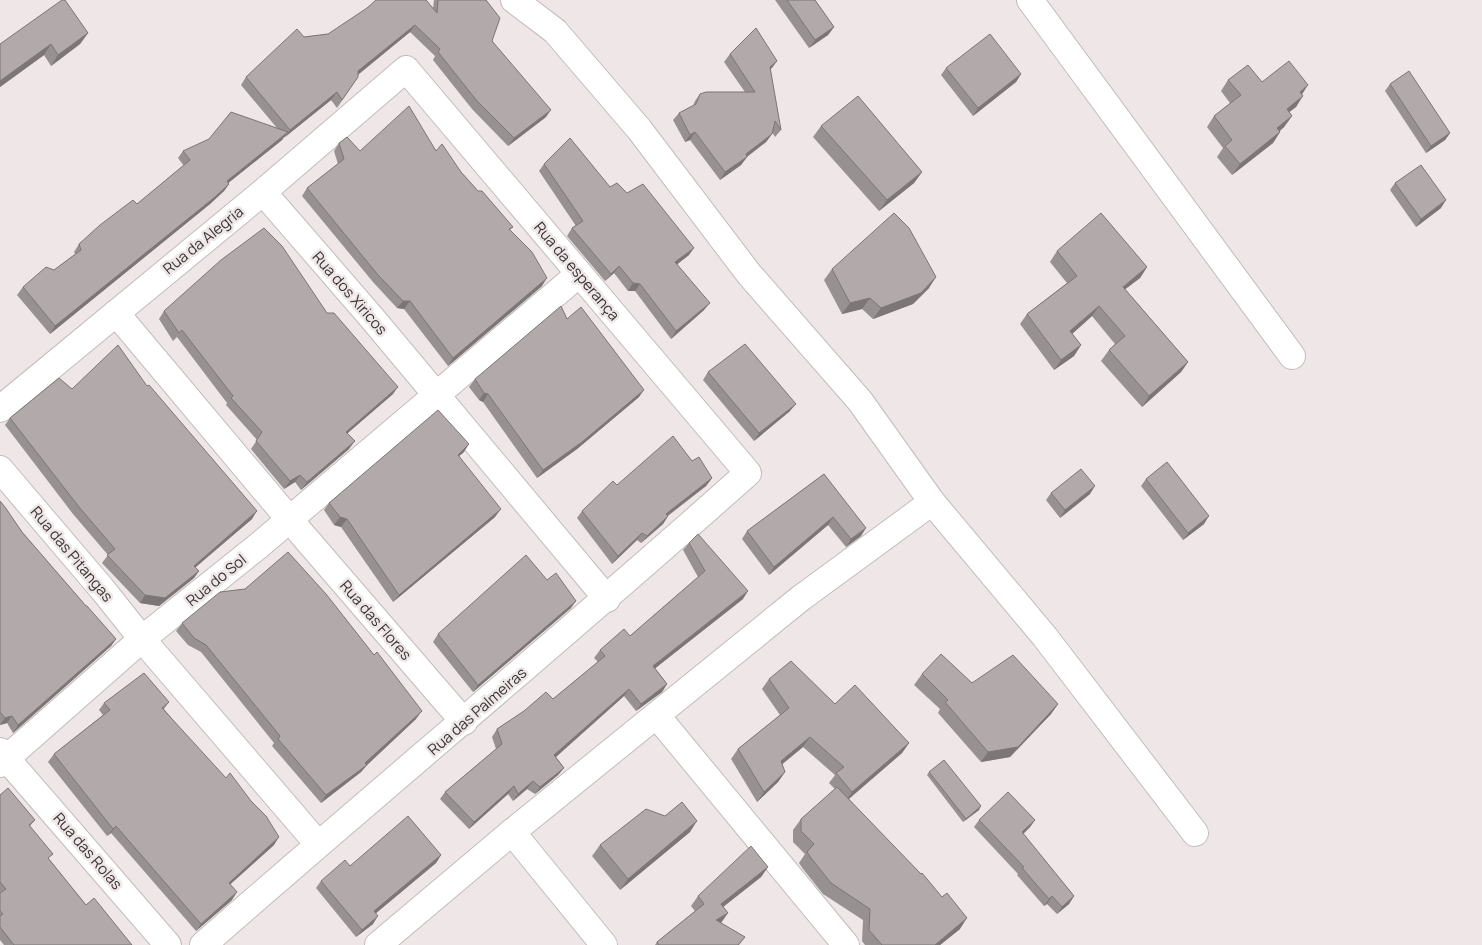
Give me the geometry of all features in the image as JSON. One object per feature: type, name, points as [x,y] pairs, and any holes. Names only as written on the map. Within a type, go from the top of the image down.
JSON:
[{"type":"street","points":[[514,0],[555,31],[640,130],[750,274],[860,401],[932,502],[1045,637],[1195,833]]},
{"type":"street","points":[[1030,0],[1292,356]]},
{"type":"street","name":"Rua da Alegria","points":[[0,409],[263,192],[406,69]]},
{"type":"street","name":"Rua da esperança","points":[[406,69],[748,473]]},
{"type":"street","name":"Rua dos Xiricos","points":[[263,192],[372,318],[607,599]]},
{"type":"street","name":"Rua do Sol","points":[[2,758],[142,639],[436,396],[579,274]]},
{"type":"street","name":"Rua das Flores","points":[[116,313],[289,519],[464,722]]},
{"type":"street","name":"Rua das Pitangas","points":[[0,469],[142,639],[318,844]]},
{"type":"street","name":"Rua das Palmeiras","points":[[203,945],[318,844],[607,599],[748,473]]},
{"type":"street","points":[[378,945],[512,832],[801,598],[932,502]]},
{"type":"street","points":[[657,716],[846,945]]},
{"type":"street","name":"Rua das Rolas","points":[[2,758],[168,945]]},
{"type":"street","points":[[512,832],[604,945]]},
{"type":"building","points":[[62,0],[65,0],[88,33],[58,55],[51,44],[0,81],[0,44]]},
{"type":"building","points":[[376,0],[426,0],[437,13],[438,0],[486,0],[500,18],[492,41],[551,110],[514,138],[477,101],[438,52],[440,49],[415,25],[358,71],[358,77],[342,100],[337,92],[290,130],[246,77],[297,29],[304,37],[328,34]]},
{"type":"building","points":[[787,0],[815,0],[834,27],[815,40]]},
{"type":"building","points":[[756,28],[777,61],[770,67],[781,130],[775,121],[772,134],[746,154],[747,157],[725,172],[695,132],[690,135],[679,113],[696,104],[700,94],[706,92],[755,92],[730,54]]},
{"type":"building","points":[[990,34],[1021,74],[978,108],[946,68]]},
{"type":"building","points":[[1289,61],[1308,85],[1300,92],[1303,96],[1287,109],[1292,116],[1277,128],[1280,132],[1240,164],[1225,146],[1232,140],[1214,116],[1241,95],[1228,80],[1248,65],[1262,82]]},
{"type":"building","points":[[1409,71],[1450,133],[1431,146],[1390,84]]},
{"type":"building","points":[[858,96],[922,172],[887,200],[821,126]]},
{"type":"building","points":[[409,106],[436,151],[442,144],[461,172],[478,191],[482,191],[513,227],[509,229],[532,252],[547,278],[453,358],[410,301],[403,301],[378,275],[307,188],[344,159],[339,143],[347,137],[360,151]]},
{"type":"building","points":[[231,112],[288,132],[227,181],[229,184],[215,197],[55,326],[23,287],[46,267],[54,270],[81,250],[79,244],[100,225],[133,200],[137,204],[190,160],[183,151],[209,139]]},
{"type":"building","points":[[570,138],[610,187],[617,183],[627,193],[643,184],[694,248],[675,262],[710,303],[676,331],[640,284],[633,283],[619,266],[611,274],[572,228],[583,221],[544,164]]},
{"type":"building","points":[[1421,165],[1446,200],[1421,219],[1395,183]]},
{"type":"building","points":[[894,213],[909,228],[936,277],[921,293],[881,308],[870,298],[850,303],[832,269]]},
{"type":"building","points":[[1101,213],[1147,267],[1123,287],[1188,362],[1149,396],[1109,350],[1125,336],[1099,306],[1070,331],[1081,345],[1061,360],[1027,314],[1077,276],[1057,251]]},
{"type":"building","points":[[264,228],[282,246],[327,313],[334,313],[398,387],[346,432],[355,441],[307,482],[300,475],[290,481],[256,441],[262,432],[231,398],[233,396],[182,330],[179,333],[164,311],[221,260]]},
{"type":"building","points":[[561,306],[567,319],[581,307],[644,390],[582,442],[543,470],[475,379]]},
{"type":"building","points":[[745,344],[796,404],[759,433],[708,372]]},
{"type":"building","points":[[118,345],[147,386],[149,385],[257,511],[194,566],[199,571],[165,598],[145,595],[107,555],[115,549],[79,507],[10,418],[59,378],[72,389]]},
{"type":"building","points":[[438,410],[469,444],[458,455],[501,509],[399,595],[347,519],[340,517],[329,503]]},
{"type":"building","points":[[673,436],[692,461],[699,457],[712,478],[666,514],[668,516],[647,536],[642,533],[618,556],[582,511],[613,481],[617,485]]},
{"type":"building","points":[[1167,462],[1209,516],[1188,533],[1146,479]]},
{"type":"building","points":[[1081,469],[1095,486],[1065,510],[1051,493]]},
{"type":"building","points":[[824,474],[866,528],[851,539],[833,517],[774,567],[747,531]]},
{"type":"building","points":[[0,501],[22,532],[116,639],[18,725],[12,716],[5,718],[0,712]]},
{"type":"building","points":[[698,534],[748,591],[653,666],[667,684],[641,704],[629,689],[554,755],[564,768],[540,787],[533,781],[518,794],[514,786],[474,822],[445,792],[502,744],[497,729],[524,711],[546,692],[553,699],[605,656],[600,650],[624,629],[630,636],[705,571],[689,543]]},
{"type":"building","points":[[288,552],[326,594],[374,655],[377,652],[422,711],[365,763],[367,765],[326,795],[278,739],[280,736],[206,645],[194,638],[182,623],[220,592],[245,589]]},
{"type":"building","points":[[526,555],[547,580],[556,573],[576,601],[478,685],[438,634]]},
{"type":"building","points":[[941,654],[972,683],[1013,655],[1058,704],[1018,747],[988,752],[945,702],[948,700],[922,674]]},
{"type":"building","points":[[791,661],[835,704],[855,685],[909,743],[852,792],[836,773],[844,767],[810,737],[781,761],[785,772],[764,792],[738,749],[789,708],[769,679]]},
{"type":"building","points":[[144,673],[169,702],[162,708],[226,778],[230,773],[251,801],[266,816],[279,837],[229,883],[237,892],[201,924],[116,826],[113,829],[54,754],[110,710],[104,703]]},
{"type":"building","points":[[944,760],[981,806],[966,819],[929,772]]},
{"type":"building","points":[[837,787],[922,873],[942,897],[947,893],[967,918],[935,945],[882,945],[869,930],[870,909],[831,883],[807,852],[814,844],[801,831],[801,819]]},
{"type":"building","points":[[8,788],[35,820],[29,825],[53,854],[48,858],[86,905],[94,898],[132,945],[14,945],[0,927],[0,916],[3,914],[0,911],[0,893],[6,889],[0,882],[0,795]]},
{"type":"building","points":[[1008,792],[1035,820],[1022,832],[1074,896],[1062,907],[1052,896],[1049,899],[1022,868],[1024,867],[979,820]]},
{"type":"building","points":[[682,802],[697,821],[628,879],[600,845],[646,809],[665,816]]},
{"type":"building","points":[[408,816],[441,855],[374,911],[378,916],[362,930],[321,881],[345,860],[350,866]]},
{"type":"building","points":[[751,846],[768,867],[721,904],[728,913],[716,920],[745,937],[738,945],[659,945],[657,942],[704,904],[698,896]]}]
